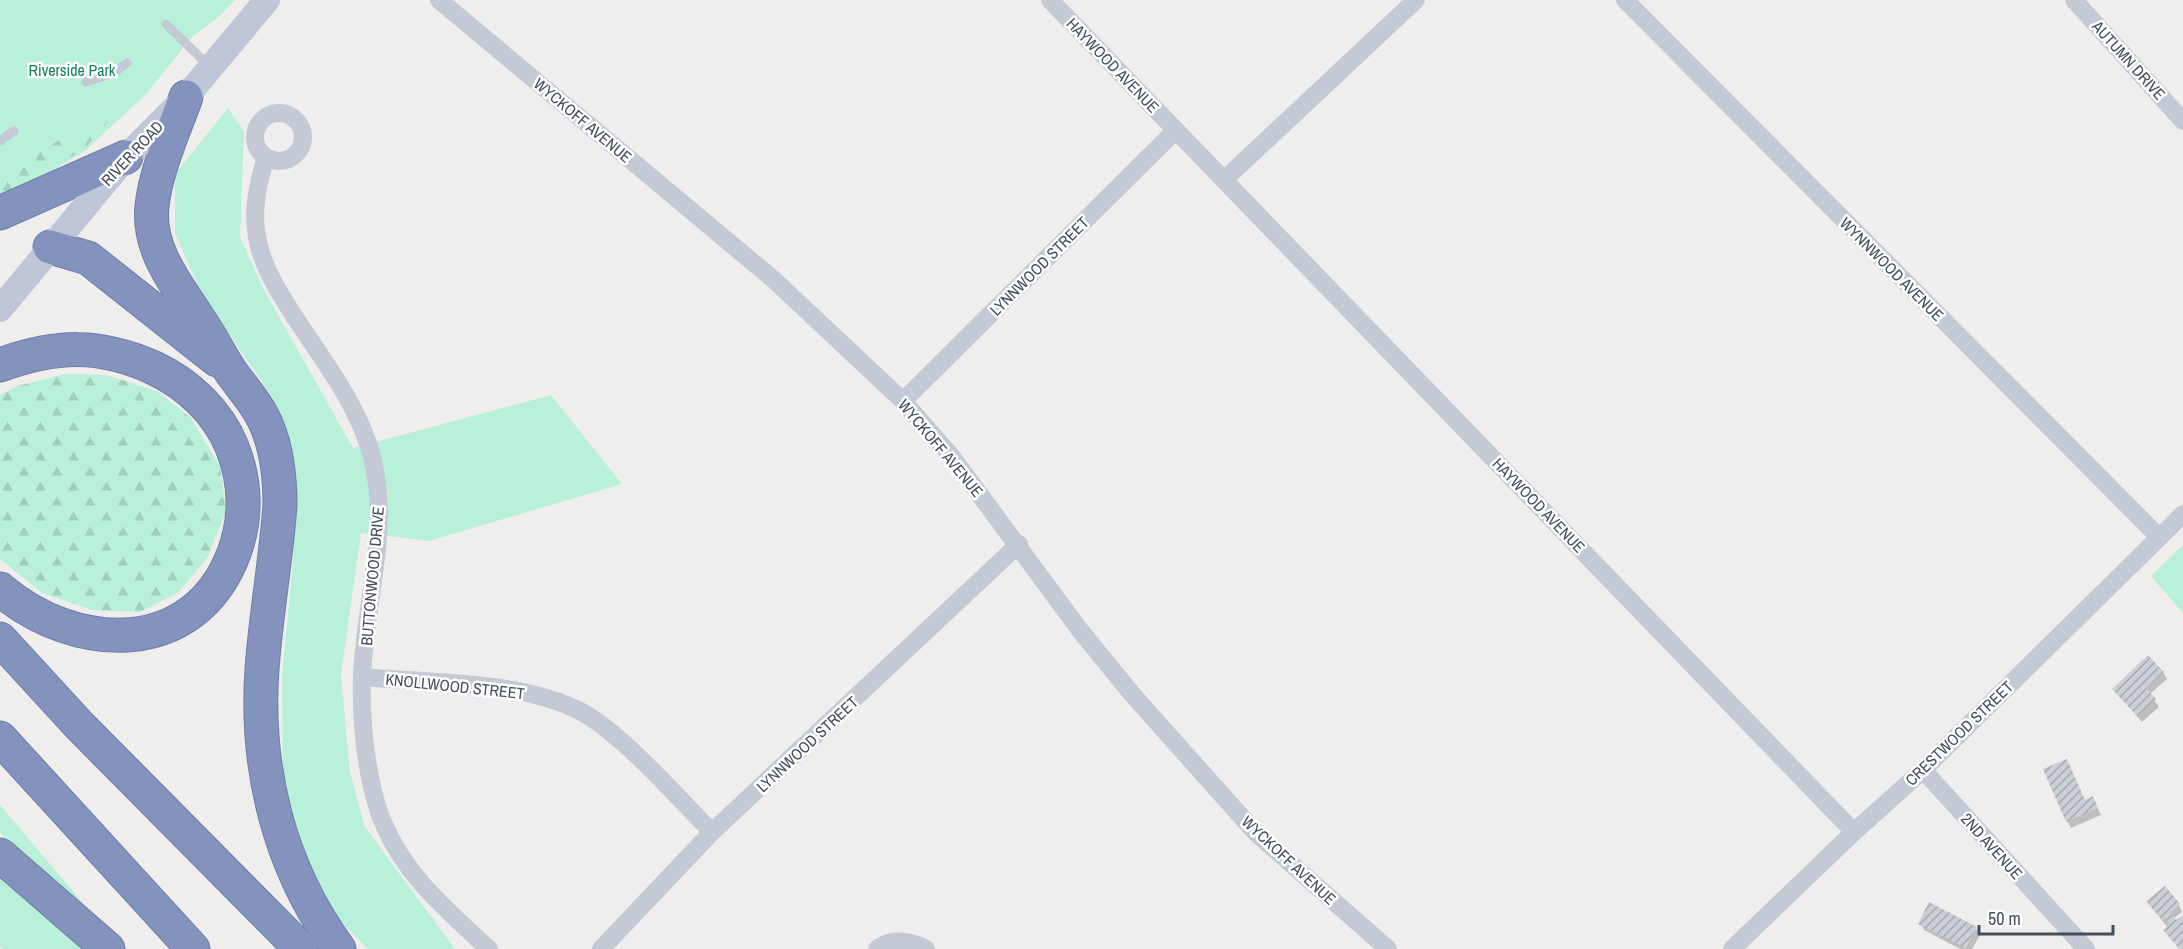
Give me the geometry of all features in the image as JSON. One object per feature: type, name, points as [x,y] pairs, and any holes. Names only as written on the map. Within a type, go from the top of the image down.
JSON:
[{"type":"highway","points":[[186,97],[156,183],[152,207],[153,231],[168,272],[230,370],[253,400],[268,428],[280,478],[278,535],[262,668],[261,727],[265,771],[272,805],[296,875],[312,907],[339,949]]},
{"type":"highway","points":[[0,213],[126,157]]},
{"type":"highway","points":[[50,247],[78,254],[101,267],[230,370]]},
{"type":"highway","points":[[0,365],[54,350],[84,348],[113,352],[168,374],[214,414],[228,438],[239,466],[243,491],[241,525],[228,567],[212,591],[196,608],[176,621],[147,631],[119,636],[90,635],[61,627],[36,614],[0,589]]},
{"type":"highway","points":[[0,639],[79,725],[301,949]]},
{"type":"highway","points":[[0,738],[193,949]]},
{"type":"highway","points":[[0,855],[108,949]]},
{"type":"street","name":"RIVER ROAD","points":[[0,309],[126,157],[186,97],[267,0]]},
{"type":"street","name":"WYCKOFF AVENUE","points":[[439,0],[773,279],[903,400],[952,457],[1019,544],[1079,629],[1124,684],[1256,833],[1388,949]]},
{"type":"street","name":"HAYWOOD AVENUE","points":[[1050,0],[1854,832]]},
{"type":"street","points":[[1224,179],[1416,0]]},
{"type":"street","name":"WYNNWOOD AVENUE","points":[[1625,0],[2159,537]]},
{"type":"street","name":"AUTUMN DRIVE","points":[[2074,0],[2183,121]]},
{"type":"street","name":"LYNNWOOD STREET","points":[[903,400],[1175,131]]},
{"type":"street","name":"BUTTONWOOD DRIVE","points":[[266,157],[258,186],[255,215],[257,238],[264,263],[280,294],[340,386],[359,420],[372,456],[379,492],[381,523],[362,677],[367,755],[378,809],[400,856],[428,893],[489,949]]},
{"type":"street","name":"CRESTWOOD STREET","points":[[1732,949],[1854,832],[1923,770],[2183,514]]},
{"type":"street","name":"LYNNWOOD STREET","points":[[601,949],[712,832],[1019,544]]},
{"type":"street","name":"KNOLLWOOD STREET","points":[[362,677],[513,690],[550,698],[579,711],[612,734],[712,832]]},
{"type":"street","name":"2ND AVENUE","points":[[1923,770],[2086,949]]},
{"type":"street","points":[[877,949],[883,943],[911,941],[926,949]]},
{"type":"lane","points":[[166,24],[210,68]]},
{"type":"lane","points":[[86,82],[115,72],[127,63]]},
{"type":"lane","points":[[0,141],[14,132]]},
{"type":"green space","name":"Riverside Park","points":[[0,0],[235,0],[220,16],[193,36],[146,94],[86,150],[0,202]]},
{"type":"green space","points":[[121,107],[84,149],[45,173],[0,195],[0,172]]},
{"type":"green space","points":[[228,108],[244,132],[240,237],[264,290],[353,448],[551,395],[622,484],[429,541],[361,533],[341,675],[350,772],[365,827],[455,949],[368,949],[340,921],[308,863],[283,787],[282,676],[293,562],[296,473],[271,395],[202,295],[175,233],[175,174]]},
{"type":"green space","points":[[65,374],[106,375],[157,391],[190,417],[220,466],[226,512],[207,558],[179,592],[140,612],[92,610],[42,593],[0,559],[0,395],[17,386]]},
{"type":"green space","points":[[2183,545],[2183,613],[2151,576]]},
{"type":"green space","points":[[0,805],[94,916],[0,833]]},
{"type":"green space","points":[[0,878],[83,949],[3,949],[0,946]]},
{"type":"building","points":[[2148,655],[2164,672],[2146,688],[2156,699],[2137,716],[2112,689]]},
{"type":"building","points":[[2067,759],[2085,800],[2093,796],[2098,808],[2066,822],[2043,769]]},
{"type":"building","points":[[2165,886],[2180,904],[2170,913],[2176,920],[2183,915],[2183,949],[2179,949],[2163,930],[2170,924],[2165,918],[2162,920],[2146,901]]},
{"type":"building","points":[[1929,902],[1977,927],[1966,948],[1918,924]]}]
